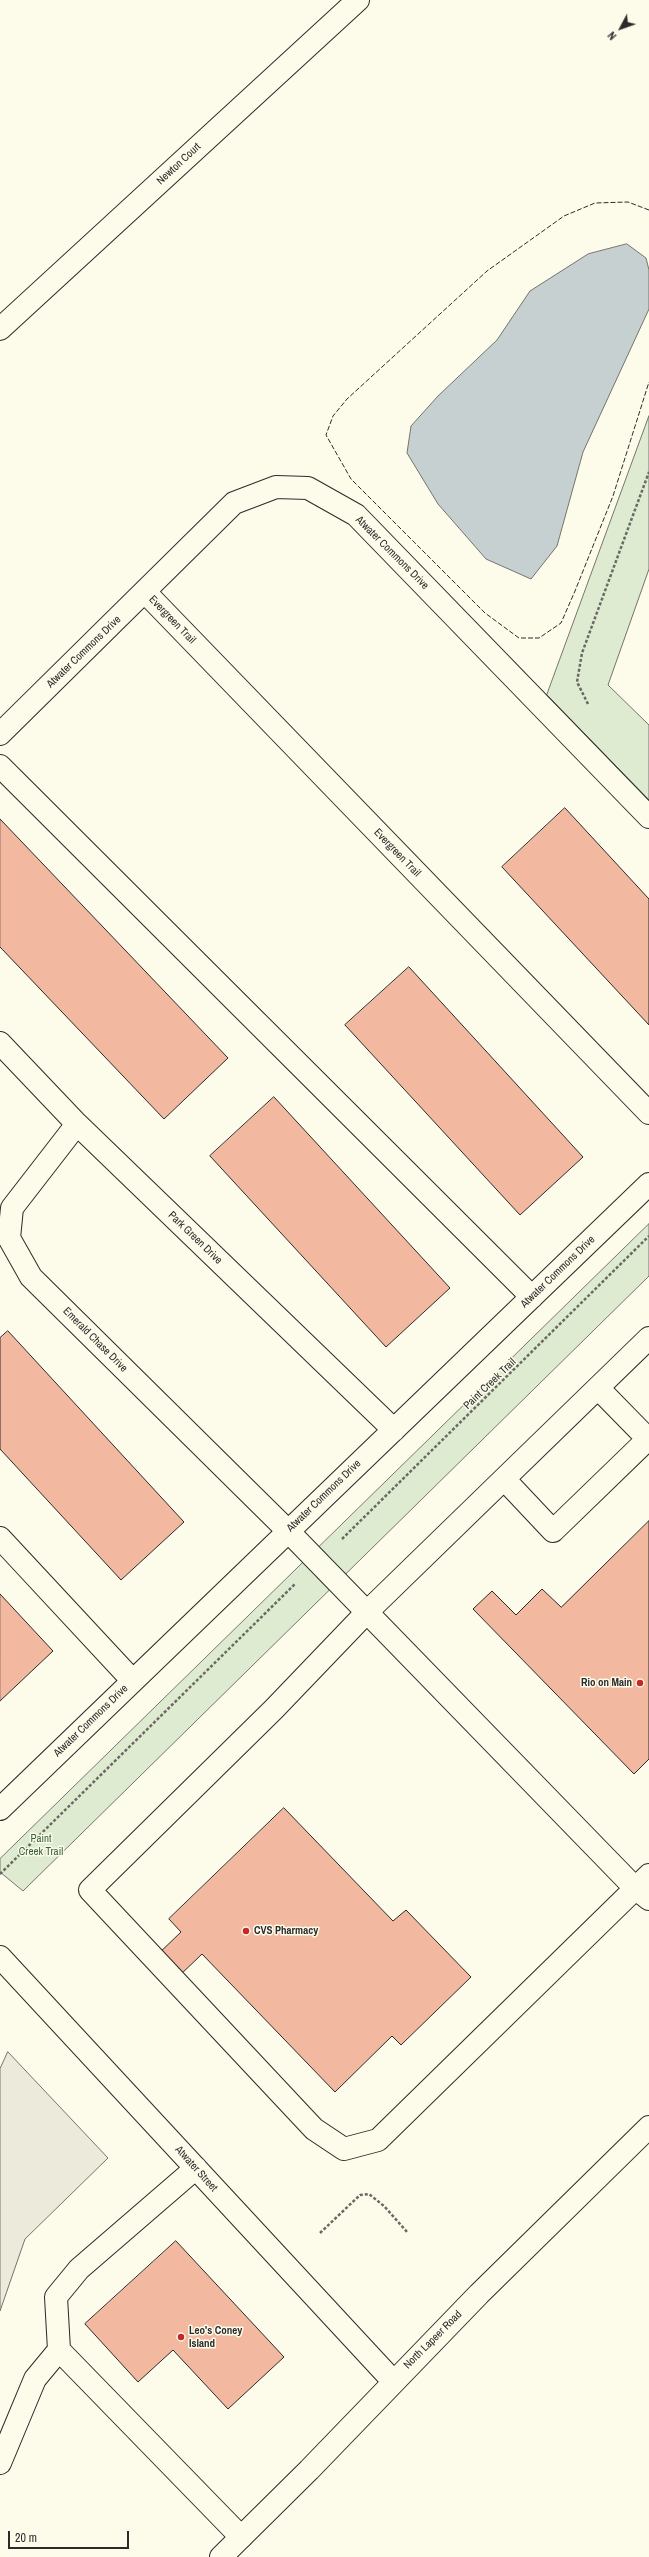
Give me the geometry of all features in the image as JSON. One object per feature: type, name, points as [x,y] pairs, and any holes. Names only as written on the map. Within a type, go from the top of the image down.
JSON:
[{"type":"street","name":"Newton Court","points":[[0,329],[358,0]]},
{"type":"street","name":"Atwater Commons Drive","points":[[0,734],[234,503],[276,487],[308,488],[356,515],[649,817]]},
{"type":"street","name":"Evergreen Trail","points":[[145,592],[649,1113]]},
{"type":"street","points":[[0,766],[532,1297]]},
{"type":"street","name":"Park Green Drive","points":[[0,1044],[78,1124],[394,1430]]},
{"type":"street","name":"Emerald Chase Drive","points":[[78,1124],[12,1208],[9,1238],[31,1277],[288,1531],[367,1612],[644,1887]]},
{"type":"street","name":"Atwater Commons Drive","points":[[0,1809],[649,1184]]},
{"type":"street","points":[[644,1887],[378,2140],[344,2150],[314,2129],[90,1890],[274,1709],[367,1612],[505,1480],[649,1338]]},
{"type":"street","points":[[505,1480],[553,1531],[648,1439],[598,1388]]},
{"type":"street","points":[[0,1538],[133,1681]]},
{"type":"street","name":"Atwater Street","points":[[0,1957],[393,2381]]},
{"type":"street","name":"North Lapeer Road","points":[[221,2557],[309,2470],[393,2381],[649,2127]]},
{"type":"street","points":[[196,2168],[79,2269],[56,2297],[59,2350],[241,2537]]},
{"type":"street","points":[[0,2463],[35,2379],[59,2350]]},
{"type":"path","points":[[590,707],[577,682],[582,654],[649,472]]},
{"type":"path","name":"Paint Creek Trail","points":[[340,1542],[649,1236]]},
{"type":"path","points":[[0,1874],[297,1582]]},
{"type":"path","points":[[320,2233],[360,2195],[369,2194],[384,2206],[408,2233]]},
{"type":"green space","points":[[649,416],[649,569],[608,685],[649,725],[649,800],[547,695]]},
{"type":"green space","name":"Paint Creek Trail","points":[[649,1224],[649,1276],[23,1891],[0,1872],[0,1859]]},
{"type":"shaded area","points":[[627,244],[646,258],[649,270],[649,309],[583,452],[557,546],[531,579],[486,559],[438,504],[407,453],[411,426],[438,396],[497,340],[530,291],[588,254]]},
{"type":"shaded area","points":[[8,2052],[108,2158],[25,2239],[0,2311],[0,2069]]},
{"type":"building","points":[[565,808],[649,899],[649,1025],[502,867]]},
{"type":"building","points":[[0,819],[228,1058],[164,1119],[0,947]]},
{"type":"building","points":[[409,967],[583,1157],[520,1215],[345,1025]]},
{"type":"building","points":[[274,1097],[450,1288],[386,1347],[210,1156]]},
{"type":"building","points":[[8,1331],[184,1522],[121,1580],[0,1449],[0,1338]]},
{"type":"building","points":[[649,1521],[649,1759],[634,1774],[473,1609],[492,1591],[516,1615],[542,1589],[561,1607]]},
{"type":"building","points":[[0,1594],[53,1651],[0,1701]]},
{"type":"building","name":"CVS Pharmacy","points":[[284,1808],[393,1921],[406,1910],[471,1977],[401,2045],[392,2036],[335,2092],[202,1954],[176,1979],[155,1957],[181,1932],[169,1919]]},
{"type":"building","name":"Leo's Coney Island","points":[[176,2241],[284,2357],[228,2409],[173,2350],[138,2382],[85,2324]]},
{"type":"fence","points":[[649,210],[628,202],[595,203],[564,216],[487,271],[347,399],[333,416],[326,435],[351,479],[485,613],[519,638],[539,638],[561,623],[575,591],[613,496],[649,382]]},
{"type":"place","name":"Rio on Main","points":[[640,1683]]},
{"type":"place","name":"CVS Pharmacy","points":[[246,1931]]},
{"type":"place","name":"Leo's Coney Island","points":[[181,2337]]}]
